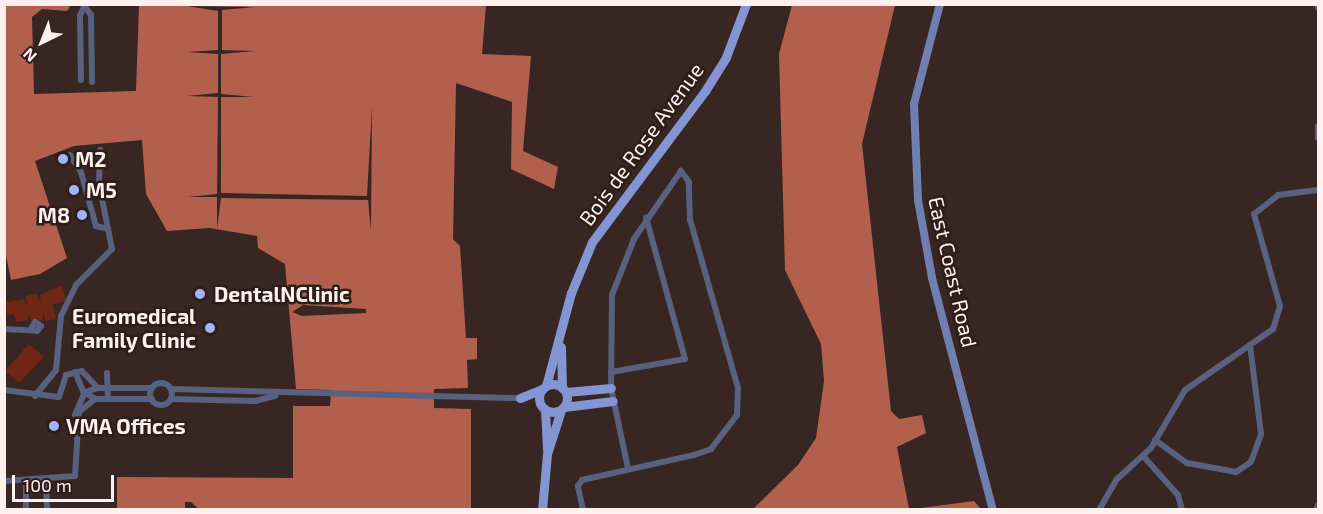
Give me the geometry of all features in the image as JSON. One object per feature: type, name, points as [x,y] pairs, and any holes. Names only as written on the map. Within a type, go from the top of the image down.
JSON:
[{"type":"main road","name":"Bois de Rose Avenue","points":[[543,408],[544,388],[561,341],[571,293],[592,242],[705,91],[726,57],[746,4]]},
{"type":"main road","name":"East Coast Road","points":[[940,4],[914,104],[918,200],[932,278],[993,510]]},
{"type":"main road","name":"Bois de Rose Avenue","points":[[561,341],[564,390],[562,408]]},
{"type":"main road","points":[[520,398],[544,388],[564,390],[611,388]]},
{"type":"main road","points":[[520,398],[543,408],[562,408],[612,401]]},
{"type":"main road","points":[[542,510],[547,454],[543,408]]},
{"type":"main road","points":[[547,454],[562,408]]},
{"type":"street","points":[[81,80],[80,16],[85,6],[91,15],[92,82]]},
{"type":"street","points":[[1318,126],[1318,138]]},
{"type":"street","points":[[35,396],[56,370],[61,316],[76,285],[112,249],[100,150]]},
{"type":"street","points":[[70,155],[81,171],[96,226],[108,230]]},
{"type":"street","points":[[583,510],[578,486],[582,480],[628,469],[711,449],[730,430],[739,399],[690,220],[689,182],[681,171],[646,217],[616,276],[611,388],[628,469]]},
{"type":"street","points":[[1099,510],[1116,480],[1144,456],[1185,390],[1273,329],[1280,306],[1254,214],[1278,195],[1318,190]]},
{"type":"street","points":[[611,372],[685,359],[646,217]]},
{"type":"street","points":[[4,329],[33,327]]},
{"type":"street","points":[[1155,440],[1187,462],[1236,472],[1251,462],[1261,434],[1250,345]]},
{"type":"street","points":[[4,390],[35,396],[63,395],[66,376],[79,372]]},
{"type":"street","points":[[79,372],[98,388]]},
{"type":"street","points":[[79,372],[85,392],[95,399],[152,399],[161,405],[171,399],[255,401],[275,396]]},
{"type":"street","points":[[108,373],[108,399]]},
{"type":"street","points":[[78,449],[76,405],[85,392],[98,388],[152,388],[163,383],[171,389],[275,396],[520,398]]},
{"type":"street","points":[[152,388],[152,399]]},
{"type":"street","points":[[171,389],[171,399]]},
{"type":"street","points":[[4,481],[46,480],[75,476],[79,412],[95,399]]},
{"type":"street","points":[[1144,456],[1178,495],[1182,510]]},
{"type":"street","points":[[46,480],[47,510]]},
{"type":"street","points":[[26,481],[26,510]]},
{"type":"street","points":[[1316,510],[1318,506]]},
{"type":"shaded area","points":[[4,5],[71,5],[67,11],[42,9],[32,17],[34,94],[136,91],[139,5],[486,5],[482,54],[531,56],[523,151],[558,167],[554,189],[511,169],[512,102],[456,83],[453,239],[460,246],[466,338],[477,338],[477,359],[467,360],[468,388],[434,389],[434,408],[471,409],[471,509],[200,510],[191,502],[185,502],[185,509],[117,509],[117,477],[293,478],[293,406],[330,406],[331,390],[296,389],[285,264],[258,248],[257,236],[209,228],[167,231],[146,194],[142,140],[74,146],[35,161],[67,258],[40,274],[11,280],[4,246]]},
{"type":"shaded area","points":[[792,5],[895,5],[862,144],[891,411],[899,419],[922,415],[926,433],[897,447],[909,509],[753,509],[798,465],[816,438],[824,381],[821,344],[785,270],[779,54]]},
{"type":"shaded area","points":[[62,285],[66,301],[53,304],[56,319],[45,321],[43,310],[43,320],[31,322],[29,313],[28,320],[17,322],[14,314],[7,315],[5,303],[23,299],[27,306],[26,296],[37,294],[41,303],[40,295]]},
{"type":"shaded area","points":[[29,344],[44,357],[19,383],[5,371]]},
{"type":"shaded area","points":[[974,501],[981,509],[914,509]]},
{"type":"pier","points":[[187,6],[255,7],[222,10],[222,50],[255,51],[221,54],[221,94],[254,97],[221,97],[221,193],[367,196],[372,106],[371,231],[368,200],[221,198],[217,229],[217,197],[188,197],[217,194],[218,97],[187,96],[218,93],[218,54],[187,52],[218,50],[218,11]]},
{"type":"pier","points":[[303,305],[366,309],[366,313],[302,316],[292,312]]},
{"type":"place","name":"M2","points":[[63,159]]},
{"type":"place","name":"M5","points":[[74,190]]},
{"type":"place","name":"M8","points":[[82,215]]},
{"type":"place","name":"DentalNClinic","points":[[200,294]]},
{"type":"place","name":"Euromedical Family Clinic","points":[[210,328]]},
{"type":"place","name":"VMA Offices","points":[[54,426]]}]
